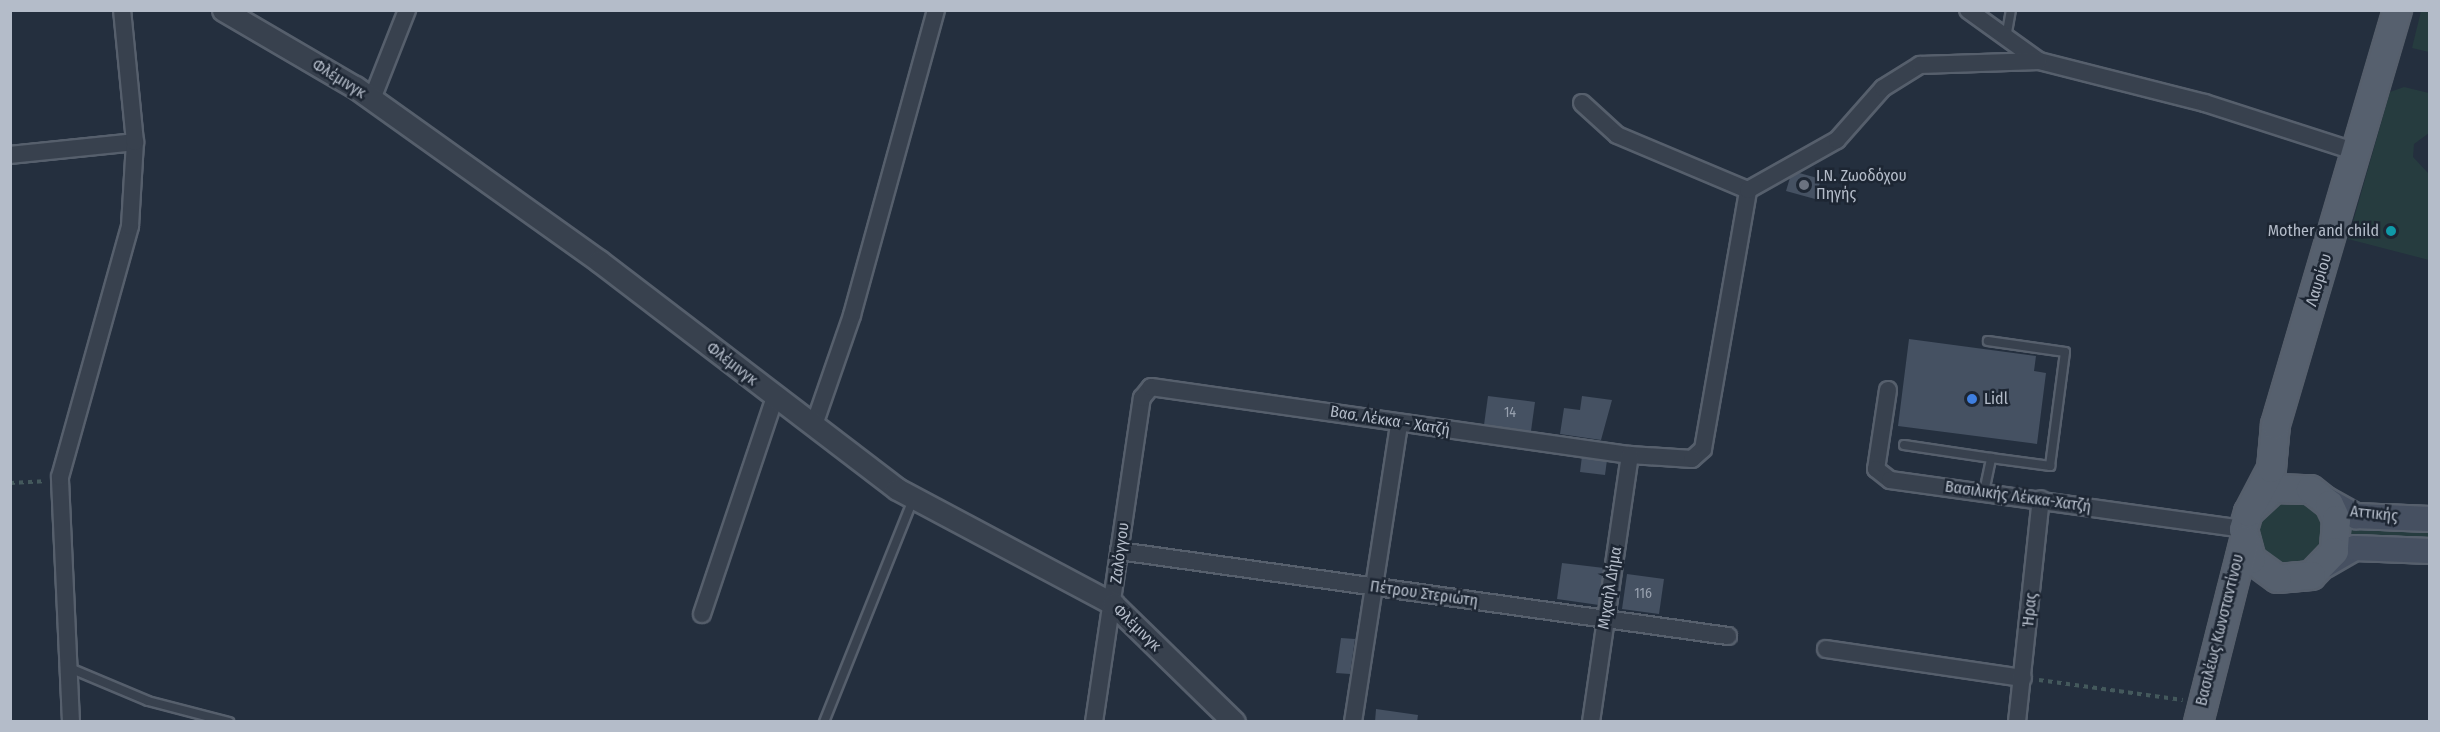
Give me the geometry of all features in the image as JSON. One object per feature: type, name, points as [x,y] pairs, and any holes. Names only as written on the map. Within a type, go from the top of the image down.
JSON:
[{"type":"main road","name":"Λαυρίου","points":[[2245,527],[2271,468],[2281,406],[2397,10]]},
{"type":"main road","points":[[2224,608],[2247,582],[2303,578],[2325,565],[2338,535],[2333,511],[2313,492],[2286,455],[2281,406]]},
{"type":"main road","points":[[2287,579],[2258,567],[2245,527],[2274,488],[2313,492]]},
{"type":"main road","name":"Αττικής","points":[[2313,492],[2356,516],[2430,519]]},
{"type":"main road","name":"Βασιλέως Κωνσταντίνου","points":[[2199,712],[2245,527]]},
{"type":"main road","name":"Αττικής","points":[[2325,565],[2355,548],[2430,551]]},
{"type":"street","points":[[71,722],[72,669],[60,477],[129,226],[135,142],[122,10]]},
{"type":"street","name":"Φλέμινγκ","points":[[223,10],[372,99],[599,261],[775,397],[914,499],[1113,604],[1234,722]]},
{"type":"street","points":[[372,99],[407,10]]},
{"type":"street","points":[[814,425],[852,315],[936,10]]},
{"type":"street","points":[[1968,10],[2039,61]]},
{"type":"street","points":[[1582,103],[1617,135],[1748,190],[1837,140],[1883,88],[1920,65],[2039,61],[2205,103],[2357,152]]},
{"type":"street","points":[[10,155],[135,142]]},
{"type":"street","name":"Βασ. Λέκκα - Χατζή","points":[[1151,387],[1630,455],[1692,459],[1703,449],[1748,190]]},
{"type":"street","name":"Ζαλόγγου","points":[[1094,722],[1142,398],[1151,387]]},
{"type":"street","name":"Βασιλικής Λέκκα-Χατζή","points":[[1888,390],[1876,469],[1881,475],[1984,492],[2245,527]]},
{"type":"street","points":[[702,614],[775,397]]},
{"type":"street","points":[[1353,722],[1400,424]]},
{"type":"street","name":"Μιχαήλ Δήμα","points":[[1591,722],[1630,455]]},
{"type":"street","name":"Ήρας","points":[[2017,722],[2024,678],[2041,499]]},
{"type":"street","name":"Πέτρου Στεριώτη","points":[[1119,551],[1728,636]]},
{"type":"street","points":[[1826,649],[2024,678]]},
{"type":"lane","points":[[2006,38],[2011,10]]},
{"type":"lane","points":[[1904,445],[2050,466],[2065,352],[1988,341]]},
{"type":"lane","points":[[1984,492],[1991,458]]},
{"type":"lane","points":[[824,722],[914,499]]},
{"type":"lane","points":[[72,669],[188,712],[229,722]]},
{"type":"lane","points":[[186,722],[188,712]]},
{"type":"path","points":[[10,483],[20,486],[60,477]]},
{"type":"path","points":[[2024,678],[2199,712]]},
{"type":"green space","points":[[2421,11],[2429,11],[2429,52],[2412,48]]},
{"type":"green space","points":[[2404,87],[2429,93],[2429,133],[2414,144],[2413,157],[2429,174],[2429,260],[2348,239],[2390,92]]},
{"type":"green space","points":[[2291,493],[2324,511],[2325,549],[2293,570],[2260,555],[2253,520]]},
{"type":"green space","points":[[2350,526],[2429,531],[2429,544],[2353,538],[2348,534]]},
{"type":"building","name":"Ι.Ν. Ζωοδόχου Πηγής","points":[[1792,171],[1821,179],[1815,199],[1786,191]]},
{"type":"building","name":"Lidl","points":[[1909,339],[2036,356],[2034,371],[2046,373],[2037,444],[1898,426]]},
{"type":"building","points":[[1488,396],[1535,402],[1531,431],[1484,425]]},
{"type":"building","points":[[1582,396],[1612,400],[1601,440],[1560,434],[1564,408],[1580,410]]},
{"type":"building","points":[[1582,456],[1607,460],[1605,475],[1580,472]]},
{"type":"building","points":[[1562,563],[1604,568],[1599,605],[1557,599]]},
{"type":"building","points":[[1627,574],[1664,579],[1659,614],[1622,609]]},
{"type":"building","points":[[1341,638],[1355,639],[1350,674],[1336,673]]},
{"type":"building","points":[[1376,709],[1418,715],[1417,722],[1375,722]]},
{"type":"place","name":"Ι.Ν. Ζωοδόχου Πηγής","points":[[1804,185]]},
{"type":"place","name":"Mother and child","points":[[2391,231]]},
{"type":"place","name":"Lidl","points":[[1972,399]]}]
